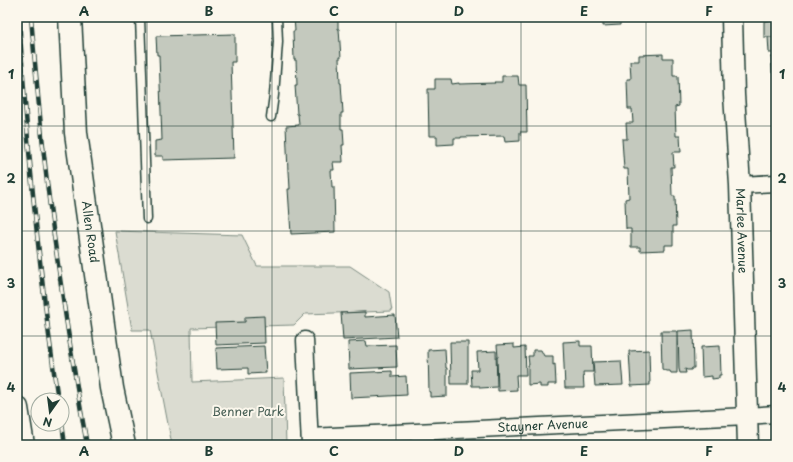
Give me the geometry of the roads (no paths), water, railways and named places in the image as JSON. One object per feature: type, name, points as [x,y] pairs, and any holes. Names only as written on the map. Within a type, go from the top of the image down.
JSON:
[{"type":"highway","name":"Allen Road","points":[[70,17],[76,133],[112,388],[124,445]]},
{"type":"highway","points":[[17,408],[23,445]]},
{"type":"street","name":"Marlee Avenue","points":[[732,17],[734,95],[740,185],[748,445]]},
{"type":"street","points":[[740,185],[776,183]]},
{"type":"street","points":[[305,340],[310,441]]},
{"type":"street","name":"Stayner Avenue","points":[[310,441],[776,414]]},
{"type":"lane","points":[[140,17],[147,219]]},
{"type":"lane","points":[[271,117],[278,42],[277,17]]},
{"type":"railway","points":[[19,17],[34,209],[57,392]]},
{"type":"railway","points":[[31,17],[40,123],[49,202],[87,445]]},
{"type":"railway","points":[[63,432],[65,445]]},
{"type":"park label","name":"Benner Park","points":[[248,412]]}]
